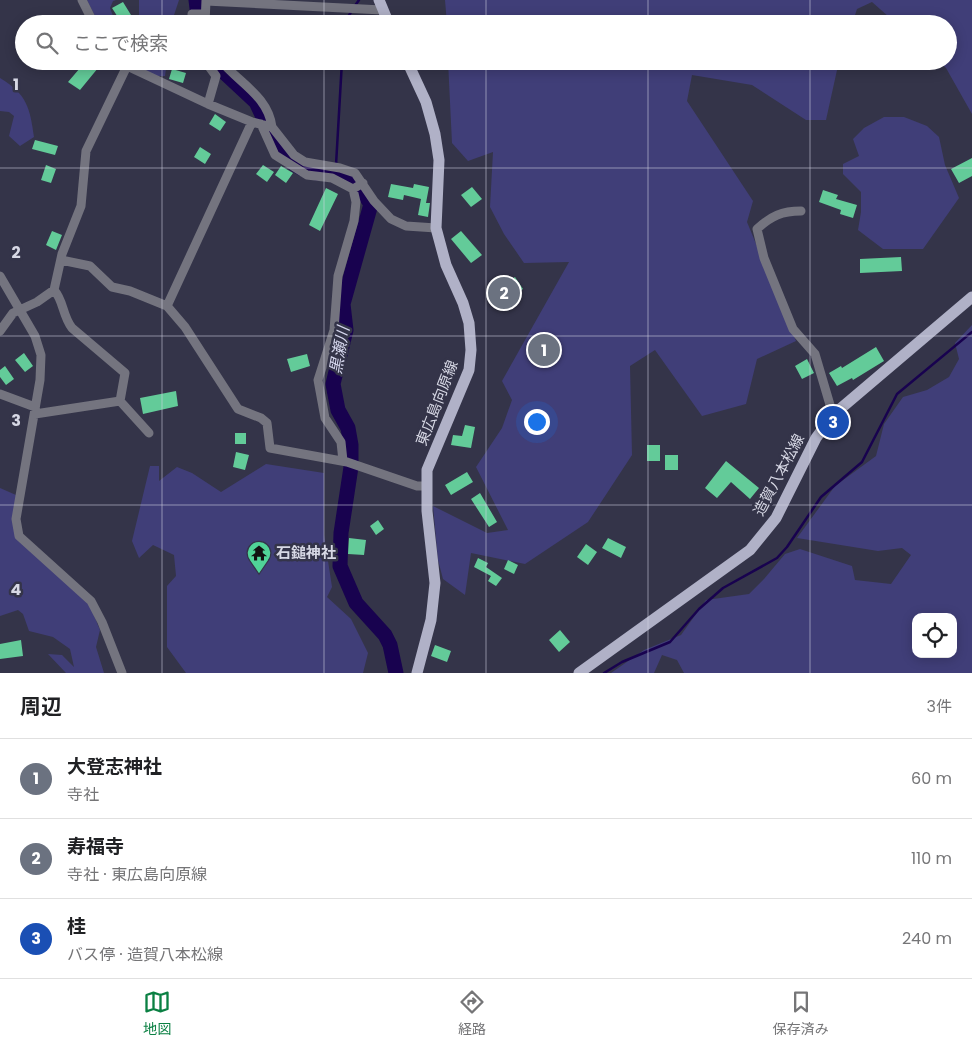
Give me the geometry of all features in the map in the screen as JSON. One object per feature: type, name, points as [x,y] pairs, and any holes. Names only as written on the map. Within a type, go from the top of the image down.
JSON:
[{"type":"main road","name":"東広島向原線","points":[[411,70],[426,102],[435,134],[439,160],[436,228],[446,265],[463,303],[469,323],[471,350],[469,370],[427,470],[426,486],[435,582],[431,620],[417,673]]},
{"type":"main road","name":"造賀八本松線","points":[[579,673],[750,550],[776,518],[816,438],[833,415],[972,297]]},
{"type":"street","points":[[82,0],[90,15]]},
{"type":"street","points":[[204,14],[206,0],[378,7]]},
{"type":"street","points":[[370,0],[378,7]]},
{"type":"street","points":[[120,401],[125,373],[69,324],[62,309],[61,298],[54,290],[56,275],[81,206],[86,151],[123,70]]},
{"type":"street","points":[[138,70],[208,104],[272,127]]},
{"type":"street","points":[[208,104],[217,70]]},
{"type":"street","points":[[223,70],[232,75],[263,102],[271,119],[272,127],[294,155],[305,162],[348,170],[355,174],[358,186],[354,221],[338,276],[334,330],[318,380],[325,418],[341,442],[348,462]]},
{"type":"street","points":[[257,123],[275,155],[307,175],[332,178],[358,186],[391,219],[406,226],[436,228]]},
{"type":"street","points":[[167,306],[257,123]]},
{"type":"street","points":[[801,211],[788,211],[770,217],[757,229],[764,258],[793,329],[815,354],[833,415]]},
{"type":"street","points":[[61,260],[90,266],[112,287],[130,291],[167,306],[185,327],[238,409],[267,423],[270,448],[348,462],[390,478],[417,486],[426,486]]},
{"type":"street","points":[[0,276],[35,336],[41,355],[40,380],[16,519],[20,536],[91,601],[102,622],[122,673]]},
{"type":"street","points":[[0,330],[13,313],[20,311],[54,290]]},
{"type":"street","points":[[0,394],[35,410],[120,401]]},
{"type":"street","points":[[120,401],[149,433]]},
{"type":"shaded area","points":[[87,0],[116,0],[113,1],[110,8],[113,15],[94,15]]},
{"type":"shaded area","points":[[139,0],[179,0],[174,15],[139,15]]},
{"type":"shaded area","points":[[445,0],[972,0],[972,114],[947,70],[957,70],[957,15],[887,15],[872,2],[857,9],[855,15],[446,15]]},
{"type":"shaded area","points":[[144,70],[166,70],[165,76],[155,76]]},
{"type":"shaded area","points":[[448,70],[837,70],[826,120],[806,120],[752,85],[692,75],[687,101],[753,201],[747,222],[796,341],[757,359],[746,404],[702,416],[655,350],[630,366],[632,455],[588,522],[525,564],[471,553],[465,595],[443,579],[438,560],[433,506],[487,533],[508,530],[476,467],[502,428],[512,400],[502,381],[569,262],[524,263],[504,234],[490,207],[493,152],[468,161],[452,143]]},
{"type":"shaded area","points":[[0,78],[22,96],[29,110],[34,137],[20,146],[9,136],[14,116],[9,112],[0,111]]},
{"type":"shaded area","points":[[884,117],[904,117],[927,126],[939,137],[945,165],[959,198],[923,249],[883,249],[858,230],[861,212],[861,192],[843,174],[843,164],[859,156],[853,139],[864,128]]},
{"type":"shaded area","points":[[972,325],[972,673],[684,673],[677,660],[662,655],[654,673],[611,673],[644,650],[681,635],[706,600],[749,594],[785,554],[800,549],[852,566],[855,580],[891,584],[911,555],[902,548],[878,551],[797,538],[835,486],[876,456],[884,424],[903,397],[927,390],[949,377],[959,359],[955,343]]},
{"type":"shaded area","points":[[266,464],[324,473],[324,535],[332,587],[327,597],[351,619],[368,653],[363,673],[186,673],[167,647],[167,586],[176,576],[174,555],[153,545],[139,558],[132,541],[150,466],[159,466],[159,481],[177,467],[192,473],[221,492]]},
{"type":"shaded area","points":[[0,488],[16,495],[18,537],[88,601],[100,630],[96,647],[104,673],[66,673],[48,654],[62,655],[74,667],[70,649],[53,637],[29,631],[23,614],[18,610],[0,616]]},
{"type":"building","points":[[123,2],[131,15],[116,15],[112,8]]},
{"type":"building","points":[[78,70],[96,70],[80,90],[68,82]]},
{"type":"building","points":[[172,70],[186,73],[183,83],[169,79]]},
{"type":"building","points":[[215,114],[226,122],[220,131],[209,124]]},
{"type":"building","points":[[35,140],[58,146],[55,155],[32,149]]},
{"type":"building","points":[[200,147],[211,154],[205,164],[194,157]]},
{"type":"building","points":[[972,158],[972,176],[959,183],[951,169]]},
{"type":"building","points":[[46,165],[56,169],[51,183],[41,180]]},
{"type":"building","points":[[263,165],[274,172],[267,182],[256,174]]},
{"type":"building","points":[[281,166],[293,173],[286,183],[275,175]]},
{"type":"building","points":[[391,184],[413,188],[414,184],[429,187],[426,203],[430,203],[428,217],[418,215],[421,199],[404,195],[403,200],[388,197]]},
{"type":"building","points":[[472,187],[482,199],[471,207],[461,195]]},
{"type":"building","points":[[326,188],[338,194],[320,231],[309,225]]},
{"type":"building","points":[[823,190],[838,195],[836,199],[857,205],[853,218],[840,214],[841,210],[819,202]]},
{"type":"building","points":[[52,231],[62,235],[56,250],[46,245]]},
{"type":"building","points":[[461,231],[482,255],[471,263],[451,239]]},
{"type":"building","points":[[901,257],[902,271],[860,273],[860,259]]},
{"type":"building","points":[[515,277],[523,289],[505,301],[497,288]]},
{"type":"building","points":[[876,347],[884,361],[853,380],[852,378],[837,386],[829,373],[841,366],[842,368]]},
{"type":"building","points":[[24,353],[33,366],[25,372],[15,360]]},
{"type":"building","points":[[307,354],[310,366],[291,372],[287,359]]},
{"type":"building","points":[[807,359],[814,373],[802,379],[795,366]]},
{"type":"building","points":[[5,366],[14,379],[6,385],[0,377],[0,370]]},
{"type":"building","points":[[176,391],[178,406],[143,414],[140,398]]},
{"type":"building","points":[[465,425],[475,427],[471,448],[451,445],[453,435],[462,436]]},
{"type":"building","points":[[235,433],[246,433],[246,444],[235,444]]},
{"type":"building","points":[[647,445],[660,445],[660,461],[647,461]]},
{"type":"building","points":[[236,452],[249,455],[245,470],[233,467]]},
{"type":"building","points":[[665,455],[678,455],[678,470],[665,470]]},
{"type":"building","points":[[726,461],[759,488],[750,499],[731,482],[717,498],[705,488]]},
{"type":"building","points":[[467,472],[473,482],[451,495],[445,485]]},
{"type":"building","points":[[480,493],[497,522],[489,527],[471,499]]},
{"type":"building","points":[[378,520],[384,529],[376,535],[370,526]]},
{"type":"building","points":[[349,538],[366,540],[364,555],[348,554]]},
{"type":"building","points":[[608,538],[626,547],[621,558],[602,548]]},
{"type":"building","points":[[586,544],[597,552],[588,565],[577,557]]},
{"type":"building","points":[[478,558],[488,563],[486,567],[502,578],[496,586],[488,581],[491,576],[474,567]]},
{"type":"building","points":[[508,560],[518,565],[514,574],[504,569]]},
{"type":"building","points":[[560,630],[570,642],[559,652],[549,640]]},
{"type":"building","points":[[21,640],[23,656],[0,659],[0,644]]},
{"type":"building","points":[[435,645],[451,651],[447,662],[431,656]]},
{"type":"waterway","name":"黒瀬川","points":[[196,0],[198,15]]},
{"type":"waterway","points":[[354,7],[359,0]]},
{"type":"waterway","name":"黒瀬川","points":[[222,70],[256,102],[264,119]]},
{"type":"waterway","points":[[336,165],[341,70]]},
{"type":"waterway","name":"黒瀬川","points":[[270,131],[282,152],[300,168],[350,179],[359,187],[371,204],[343,304],[346,330],[333,384],[338,410],[348,428],[351,445],[351,467],[341,533],[340,566],[356,603],[385,635],[390,645],[396,673]]},
{"type":"waterway","points":[[604,673],[622,662],[670,642],[699,609],[723,588],[777,558],[787,547],[821,497],[862,462],[897,394],[972,332]]},
{"type":"place","name":"寿福寺","points":[[504,293]]},
{"type":"place","name":"大登志神社","points":[[544,350]]},
{"type":"place","name":"桂","points":[[833,422]]},
{"type":"place","name":"石鎚神社","points":[[259,574]]}]
